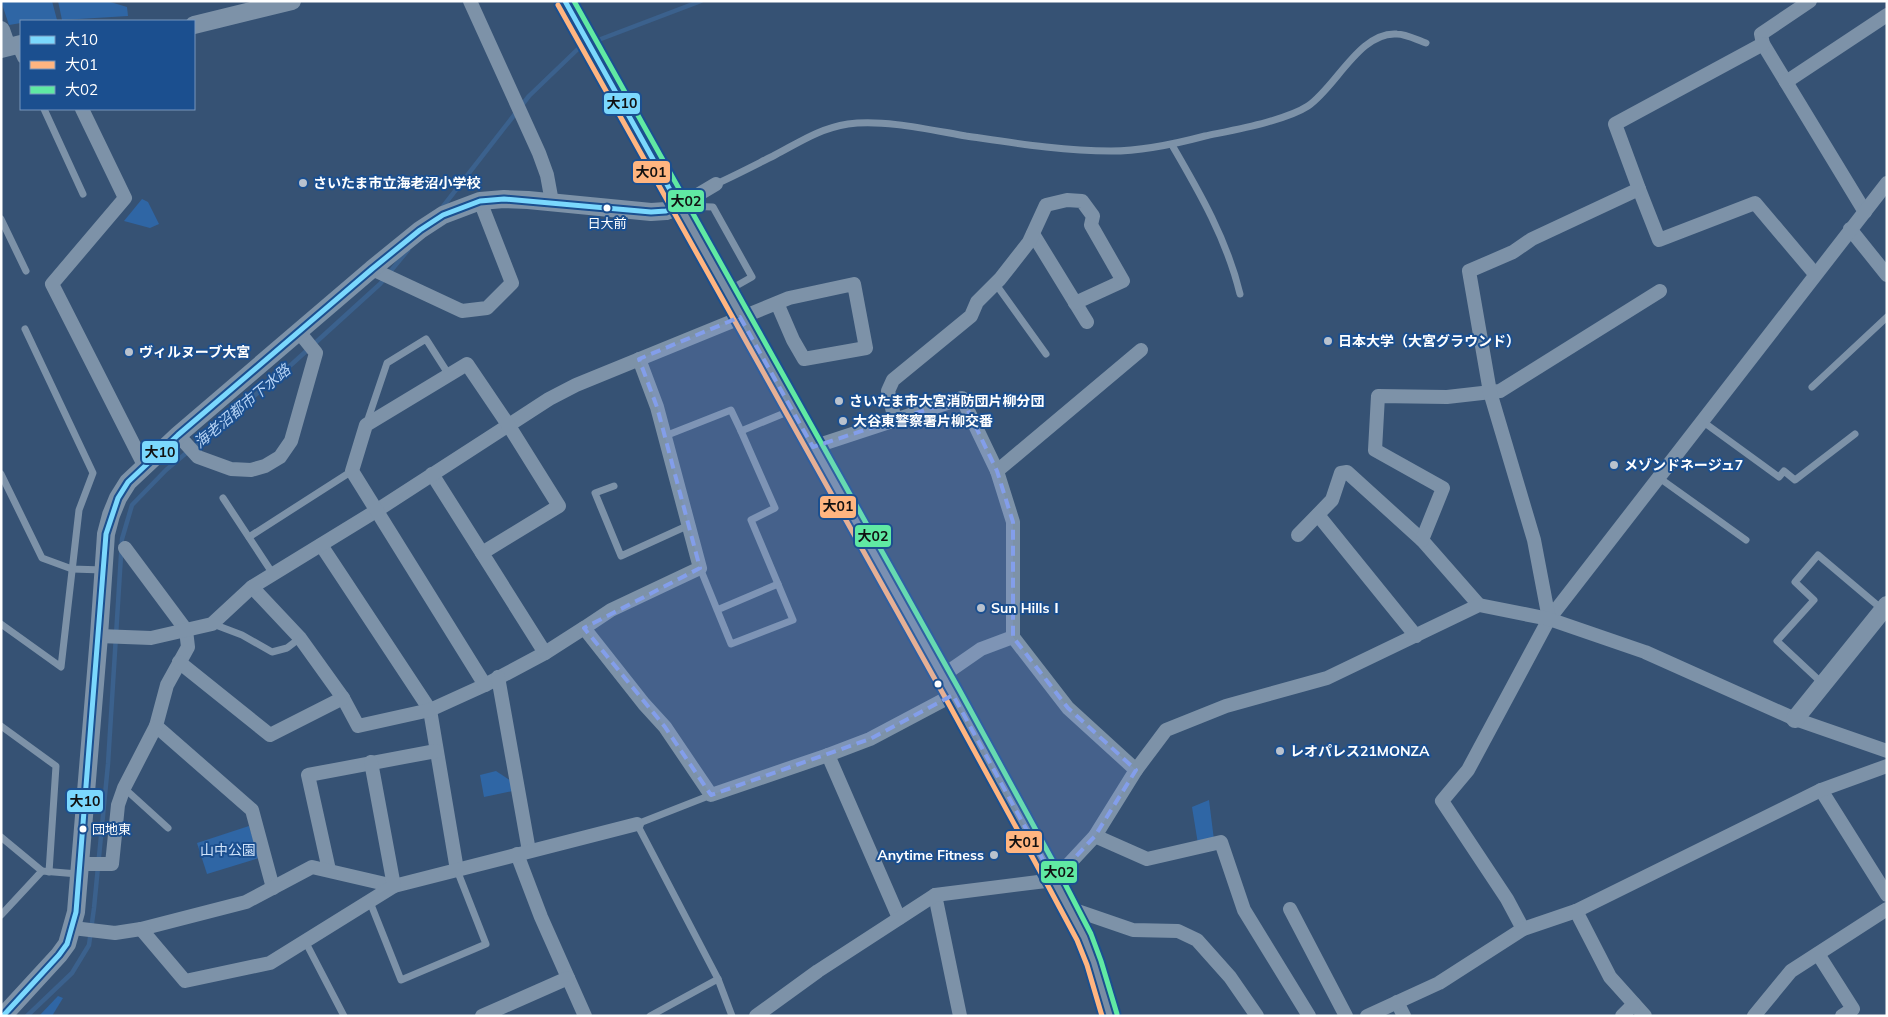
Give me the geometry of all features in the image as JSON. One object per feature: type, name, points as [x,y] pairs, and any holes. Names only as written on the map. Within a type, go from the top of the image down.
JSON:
[{"type":"main road","points":[[565,1],[953,695],[1054,880],[1094,963],[1110,1016]]},
{"type":"street","points":[[195,25],[292,1]]},
{"type":"street","points":[[470,1],[540,153],[552,202]]},
{"type":"street","points":[[1810,1],[1761,34],[1763,44],[1865,212]]},
{"type":"street","points":[[1786,82],[1887,15]]},
{"type":"street","points":[[1763,44],[1615,124],[1659,240],[1755,204],[1815,274]]},
{"type":"street","points":[[82,110],[125,198],[52,284],[144,465]]},
{"type":"street","points":[[1523,929],[1507,899],[1442,801],[1468,770],[1550,619],[1887,183]]},
{"type":"street","points":[[87,929],[76,912],[106,534],[110,515],[128,482],[178,435],[372,269],[420,230],[443,215],[480,201],[504,199],[651,212],[666,211],[679,206],[716,184]]},
{"type":"street","points":[[1550,619],[1534,540],[1490,392],[1469,271],[1513,252],[1532,239],[1639,189]]},
{"type":"street","points":[[895,420],[888,391],[893,380],[972,316],[977,302],[996,283],[1029,242],[1046,205],[1067,200],[1082,201],[1092,216],[1091,225],[1122,281],[1076,303]]},
{"type":"street","points":[[372,269],[462,311],[487,308],[512,283],[480,201]]},
{"type":"street","points":[[1850,229],[1887,275]]},
{"type":"street","points":[[1033,234],[1087,322]]},
{"type":"street","points":[[99,636],[151,638],[212,624],[252,587],[376,511],[549,399],[576,385],[740,317],[776,303],[789,298],[854,284],[866,348],[804,359],[776,303]]},
{"type":"street","points":[[1422,540],[1443,488],[1375,450],[1378,396],[1447,396],[1500,390],[1660,291]]},
{"type":"street","points":[[178,435],[198,457],[231,469],[251,470],[265,466],[280,457],[291,441],[316,353],[299,332]]},
{"type":"street","points":[[997,471],[1141,350]]},
{"type":"street","points":[[252,587],[300,638],[343,698],[358,726],[430,710],[485,685],[544,653],[611,610],[700,568],[657,408],[638,360]]},
{"type":"street","points":[[482,552],[559,506],[509,426],[467,364],[366,425],[352,471],[485,685]]},
{"type":"street","points":[[813,447],[962,398],[997,471],[1012,522],[1013,637],[1068,708],[1136,770]]},
{"type":"street","points":[[1298,535],[1332,500],[1341,474],[1347,472],[1422,540],[1479,606]]},
{"type":"street","points":[[432,474],[544,653]]},
{"type":"street","points":[[1318,515],[1416,636]]},
{"type":"street","points":[[321,545],[430,710],[457,870]]},
{"type":"street","points":[[80,869],[112,864],[118,805],[124,788],[156,726],[167,685],[188,647],[186,630],[125,548]]},
{"type":"street","points":[[756,1016],[818,971],[936,895],[1054,880],[1095,836],[1136,770],[1166,730],[1226,706],[1327,678],[1479,606],[1550,619],[1645,652],[1795,719],[1887,751]]},
{"type":"street","points":[[1795,719],[1885,608]]},
{"type":"street","points":[[584,628],[644,704],[665,727],[711,795],[870,739],[953,695]]},
{"type":"street","points":[[942,676],[981,649],[1013,637]]},
{"type":"street","points":[[179,662],[270,736],[343,698]]},
{"type":"street","points":[[498,677],[523,852],[541,917],[568,978],[581,1015]]},
{"type":"street","points":[[156,726],[252,810],[273,888]]},
{"type":"street","points":[[329,870],[308,774],[436,751]]},
{"type":"street","points":[[828,755],[898,918]]},
{"type":"street","points":[[370,762],[394,886]]},
{"type":"street","points":[[1367,1016],[1439,983],[1523,929],[1576,911],[1821,790],[1887,766]]},
{"type":"street","points":[[1821,790],[1887,895]]},
{"type":"street","points":[[141,929],[185,982],[270,964],[394,886],[637,824]]},
{"type":"street","points":[[1095,836],[1147,859],[1221,842],[1244,910],[1309,1016]]},
{"type":"street","points":[[3,1016],[67,944],[87,929],[115,933],[141,929],[246,902],[312,867],[394,886]]},
{"type":"street","points":[[936,895],[960,1016]]},
{"type":"street","points":[[1069,908],[1133,930],[1178,931],[1197,940],[1230,977],[1257,1016]]},
{"type":"street","points":[[1290,909],[1346,1016]]},
{"type":"street","points":[[1754,1016],[1791,971],[1887,909]]},
{"type":"street","points":[[1576,911],[1610,977],[1644,1016]]},
{"type":"street","points":[[1818,954],[1853,1009],[1842,1016]]},
{"type":"street","points":[[482,1016],[568,978]]},
{"type":"street","points":[[1397,1002],[1404,1016]]},
{"type":"street","points":[[1622,1016],[1634,1004]]},
{"type":"lane","points":[[716,184],[777,154],[813,133],[848,124],[870,123],[1072,149],[1112,151],[1172,144],[1282,117],[1307,106],[1326,90],[1363,47],[1376,37],[1399,34],[1426,43]]},
{"type":"lane","points":[[44,110],[83,194]]},
{"type":"lane","points":[[1172,144],[1199,190],[1220,232],[1234,268],[1240,294]]},
{"type":"lane","points":[[679,206],[703,205],[713,207],[752,277],[726,292]]},
{"type":"lane","points":[[1,219],[26,271]]},
{"type":"lane","points":[[996,283],[1046,354]]},
{"type":"lane","points":[[1812,387],[1887,317]]},
{"type":"lane","points":[[1,624],[61,667],[80,510],[93,473],[25,329]]},
{"type":"lane","points":[[366,425],[387,363],[426,339],[449,375]]},
{"type":"lane","points":[[665,436],[731,410],[775,508],[751,520],[793,620],[731,644],[700,568]]},
{"type":"lane","points":[[741,431],[792,410]]},
{"type":"lane","points":[[1702,421],[1779,477],[1784,472],[1795,480],[1855,434]]},
{"type":"lane","points":[[249,537],[352,471]]},
{"type":"lane","points":[[1,474],[42,558],[72,569],[103,570]]},
{"type":"lane","points":[[1658,477],[1746,540]]},
{"type":"lane","points":[[614,486],[595,493],[621,556],[688,524]]},
{"type":"lane","points":[[223,498],[273,574]]},
{"type":"lane","points":[[1823,684],[1777,640],[1814,600],[1795,582],[1818,555],[1885,608]]},
{"type":"lane","points":[[717,610],[778,584]]},
{"type":"lane","points":[[212,624],[242,635],[272,652],[287,648],[300,638]]},
{"type":"lane","points":[[1,726],[56,766],[45,871],[1,915]]},
{"type":"lane","points":[[124,788],[168,828]]},
{"type":"lane","points":[[711,795],[637,824],[718,979],[732,1016]]},
{"type":"lane","points":[[1,837],[45,871],[80,869]]},
{"type":"lane","points":[[370,902],[402,980],[486,944],[457,870]]},
{"type":"lane","points":[[305,941],[344,1016]]},
{"type":"lane","points":[[650,1016],[718,979]]},
{"type":"highlighted area","points":[[740,317],[813,447],[962,398],[997,471],[1013,522],[1013,637],[1068,708],[1136,770],[1095,836],[1054,880],[953,695],[870,739],[711,795],[665,727],[584,628],[700,568],[657,407],[639,359]]},
{"type":"green space","points":[[1,1],[52,1],[57,20],[20,20],[20,23],[9,25]]},
{"type":"green space","points":[[58,1],[107,1],[127,7],[128,16],[62,20]]},
{"type":"green space","points":[[142,199],[148,202],[159,224],[150,228],[124,221]]},
{"type":"green space","points":[[496,771],[511,781],[513,791],[484,797],[480,775]]},
{"type":"green space","points":[[1209,800],[1214,840],[1198,844],[1192,807]]},
{"type":"green space","name":"山中公園","points":[[249,826],[259,858],[207,874],[197,843]]},
{"type":"green space","points":[[58,996],[63,998],[52,1016],[39,1016]]},
{"type":"waterway","name":"海老沼都市下水路","points":[[593,42],[701,1]]},
{"type":"waterway","name":"海老沼都市下水路","points":[[441,209],[529,96],[580,47],[585,45]]},
{"type":"waterway","name":"海老沼都市下水路","points":[[27,1016],[72,973],[89,945],[108,764],[122,539],[132,505],[166,470],[292,364],[380,284],[408,250]]},
{"type":"transit line","name":"大10","points":[[565,1],[679,206]]},
{"type":"transit line","name":"大02","points":[[574,1],[960,691],[1061,876],[1091,934],[1117,1014]]},
{"type":"transit line","name":"大01","points":[[558,5],[946,699],[1047,884],[1077,940],[1087,965],[1102,1016]]},
{"type":"transit line","name":"大10","points":[[3,1016],[67,944],[76,912],[106,534],[118,498],[128,482],[178,435],[372,269],[420,230],[443,215],[480,201],[504,199],[651,212],[666,211],[679,206]]},
{"type":"place","name":"さいたま市立海老沼小学校","points":[[303,183]]},
{"type":"place","name":"日大前","points":[[607,208]]},
{"type":"place","name":"日本大学（大宮グラウンド）","points":[[1328,341]]},
{"type":"place","name":"ヴィルヌーブ大宮","points":[[129,352]]},
{"type":"place","name":"さいたま市大宮消防団片柳分団","points":[[839,401]]},
{"type":"place","name":"大谷東警察署片柳交番","points":[[843,421]]},
{"type":"place","name":"メゾンドネージュ7","points":[[1614,465]]},
{"type":"place","name":"Sun HillsⅠ","points":[[981,608]]},
{"type":"place","name":"レオパレス21MONZA","points":[[1280,751]]},
{"type":"place","name":"団地東","points":[[83,829]]},
{"type":"place","name":"Anytime Fitness","points":[[994,855]]}]
